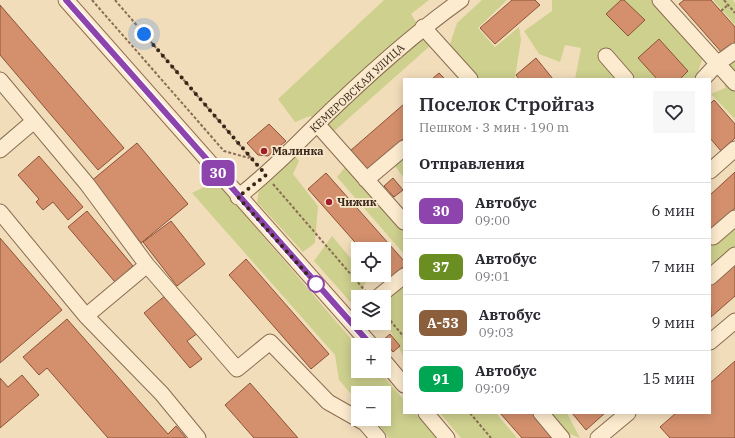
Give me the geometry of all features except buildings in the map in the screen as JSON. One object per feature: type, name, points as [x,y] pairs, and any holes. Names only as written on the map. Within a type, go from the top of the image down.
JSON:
[{"type":"street","points":[[66,0],[238,197],[351,314]]},
{"type":"street","name":"КЕМЕРОВСКАЯ УЛИЦА","points":[[238,197],[266,175],[317,124],[423,27],[461,0]]},
{"type":"street","points":[[660,0],[735,83]]},
{"type":"street","points":[[423,27],[469,78]]},
{"type":"street","points":[[704,78],[717,64],[735,51]]},
{"type":"street","points":[[606,56],[625,78]]},
{"type":"street","points":[[0,80],[87,184],[147,265],[237,369],[270,342],[328,402],[351,415]]},
{"type":"street","points":[[0,150],[34,121]]},
{"type":"street","points":[[317,124],[366,180],[402,215]]},
{"type":"street","points":[[366,180],[403,149]]},
{"type":"street","points":[[711,170],[735,149]]},
{"type":"street","points":[[0,212],[86,316],[162,394],[198,438]]},
{"type":"street","points":[[713,237],[735,218]]},
{"type":"street","points":[[711,276],[735,255]]},
{"type":"street","points":[[86,316],[147,265]]},
{"type":"street","points":[[387,290],[403,277]]},
{"type":"street","points":[[711,341],[735,321]]},
{"type":"street","points":[[391,369],[403,382]]},
{"type":"street","points":[[427,414],[447,438]]},
{"type":"street","points":[[542,414],[562,438]]},
{"type":"street","points":[[598,438],[627,414]]},
{"type":"street","points":[[368,426],[378,438]]},
{"type":"path","points":[[92,0],[224,151],[251,158]]},
{"type":"path","points":[[115,0],[364,290]]},
{"type":"path","points":[[724,0],[735,13]]},
{"type":"path","points":[[721,11],[728,5]]},
{"type":"path","points":[[391,321],[403,336]]},
{"type":"path","points":[[471,414],[491,438]]},
{"type":"green space","points":[[384,0],[429,0],[411,14],[431,45],[331,134],[310,116],[295,122],[278,99]]},
{"type":"green space","points":[[482,0],[507,0],[478,28],[495,47],[519,27],[521,40],[516,78],[474,78],[448,50],[457,23]]},
{"type":"green space","points":[[552,0],[667,0],[707,45],[698,72],[694,78],[575,78],[581,48],[565,45],[560,62],[539,54],[524,31],[552,11]]},
{"type":"green space","points":[[713,0],[733,0],[735,3],[735,25]]},
{"type":"green space","points":[[735,46],[735,119],[711,94],[725,88],[725,55]]},
{"type":"green space","points":[[403,143],[403,177],[388,157]]},
{"type":"green space","points":[[286,145],[299,161],[293,174],[318,206],[315,243],[303,252],[257,202],[263,165]]},
{"type":"green space","points":[[352,159],[403,214],[403,253],[337,177]]},
{"type":"green space","points":[[216,181],[351,339],[351,378],[385,378],[403,399],[403,414],[416,414],[437,438],[389,438],[379,426],[391,426],[391,386],[351,386],[351,394],[339,380],[335,355],[192,193]]},
{"type":"green space","points":[[735,211],[735,247],[711,265],[711,232]]},
{"type":"green space","points":[[332,236],[351,259],[351,282],[366,282],[362,290],[351,290],[351,303],[314,261]]},
{"type":"green space","points":[[403,271],[403,356],[390,330],[391,290],[389,290]]},
{"type":"green space","points":[[441,414],[497,414],[517,438],[461,438]]},
{"type":"green space","points":[[549,414],[568,414],[580,438],[565,432]]},
{"type":"bus line","name":"30","points":[[66,0],[238,197],[365,338]]},
{"type":"place","name":"Малинка","points":[[264,151]]},
{"type":"place","name":"Чижик","points":[[329,202]]},
{"type":"route","points":[[144,34],[266,175],[238,197],[316,284]]}]
